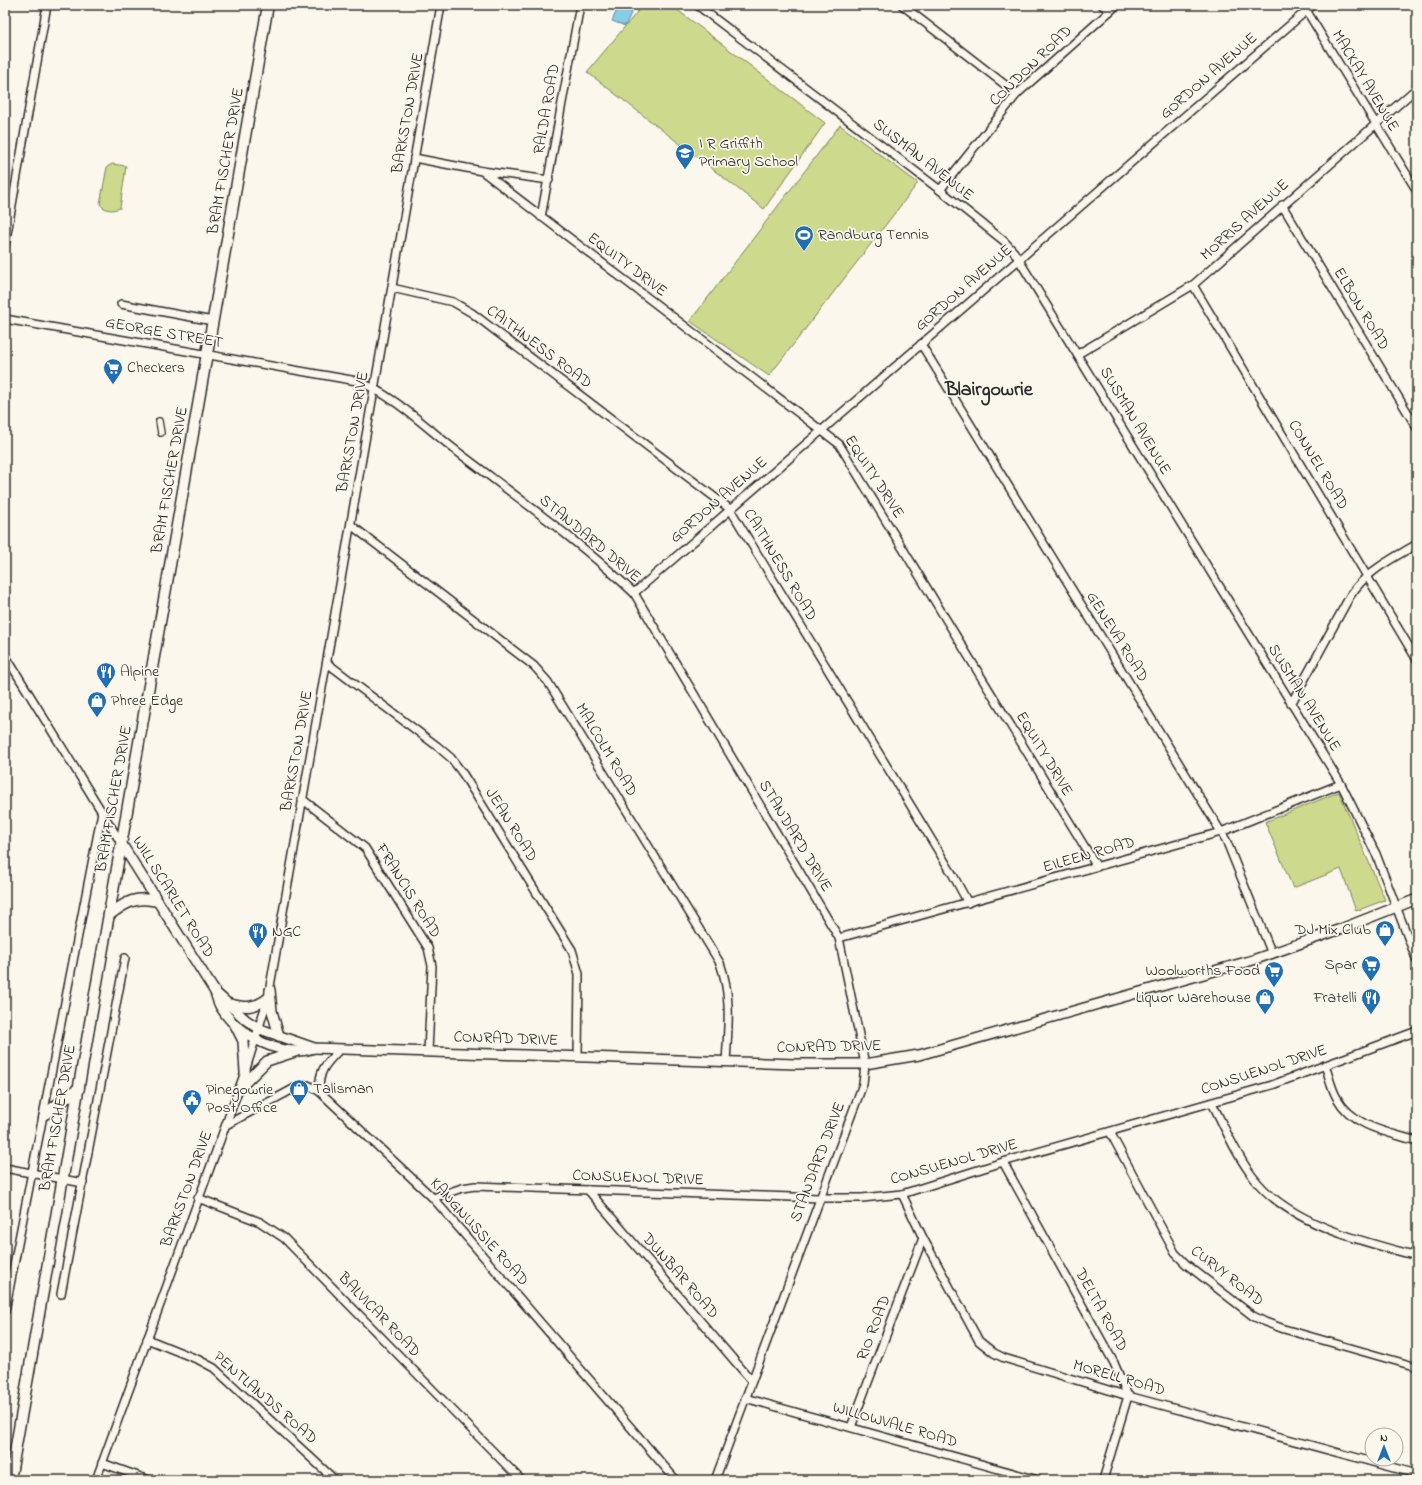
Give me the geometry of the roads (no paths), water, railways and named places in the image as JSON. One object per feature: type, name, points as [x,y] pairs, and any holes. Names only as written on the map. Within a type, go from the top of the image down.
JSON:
[{"type":"main road","name":"BRAM FISCHER DRIVE","points":[[10,1480],[208,355],[268,5]]},
{"type":"main road","points":[[109,915],[122,905],[134,899],[146,898],[157,901]]},
{"type":"main road","points":[[45,1114],[79,1088]]},
{"type":"street","points":[[5,245],[47,5]]},
{"type":"street","name":"BARKSTON DRIVE","points":[[96,1480],[146,1339],[246,1072],[260,1029],[269,994],[441,5]]},
{"type":"street","name":"RALDA ROAD","points":[[541,217],[580,5]]},
{"type":"street","name":"SUSMAN AVENUE","points":[[697,5],[1004,240],[1019,258],[1341,784],[1364,828],[1417,961]]},
{"type":"street","points":[[902,5],[1017,94]]},
{"type":"street","points":[[1102,5],[1110,11]]},
{"type":"street","name":"CONDON ROAD","points":[[940,190],[1017,94],[1117,5]]},
{"type":"street","name":"GORDON AVENUE","points":[[634,593],[1305,8],[1313,5]]},
{"type":"street","name":"MACKAY AVENUE","points":[[1305,8],[1417,192]]},
{"type":"street","name":"MORRIS AVENUE","points":[[1078,354],[1193,285],[1282,205],[1417,88]]},
{"type":"street","name":"EQUITY DRIVE","points":[[414,158],[482,171],[548,180]]},
{"type":"street","name":"EQUITY DRIVE","points":[[482,171],[841,447],[1097,867]]},
{"type":"street","name":"ELBON ROAD","points":[[1282,205],[1417,428]]},
{"type":"street","name":"CONNEL ROAD","points":[[1193,285],[1417,660]]},
{"type":"street","name":"CAITHNESS ROAD","points":[[392,288],[442,299],[460,306],[730,509],[953,875],[968,903]]},
{"type":"street","points":[[121,304],[213,321]]},
{"type":"street","name":"GEORGE STREET","points":[[5,319],[318,374]]},
{"type":"street","name":"GENEVA ROAD","points":[[921,344],[1221,832],[1237,865],[1272,954]]},
{"type":"street","name":"STANDARD DRIVE","points":[[318,374],[357,381],[375,389],[552,525],[609,570],[634,593],[839,938],[865,1064],[863,1084],[751,1380],[715,1480]]},
{"type":"street","points":[[159,421],[162,433]]},
{"type":"street","name":"MALCOLM ROAD","points":[[351,525],[534,666],[548,682],[720,963],[726,980],[729,1008],[726,1062]]},
{"type":"street","points":[[1292,704],[1350,596],[1360,581],[1367,574],[1417,544]]},
{"type":"street","name":"WILL SCARLET ROAD","points":[[5,655],[215,992],[221,1008],[242,1030],[257,1039]]},
{"type":"street","name":"JEAN ROAD","points":[[327,663],[437,746],[451,758],[463,774],[572,950],[579,974],[578,1056]]},
{"type":"street","name":"EILEEN ROAD","points":[[839,938],[1221,832],[1341,784]]},
{"type":"street","name":"FRANCIS ROAD","points":[[302,799],[365,848],[428,948],[431,956],[432,980],[428,1052]]},
{"type":"street","name":"BRAM FISCHER DRIVE","points":[[5,1311],[45,1114],[102,812]]},
{"type":"street","name":"CONRAD DRIVE","points":[[257,1039],[279,1048],[298,1051],[314,1048],[726,1062],[865,1064],[906,1058],[1204,975],[1272,954],[1417,899]]},
{"type":"street","points":[[61,1294],[125,958]]},
{"type":"street","name":"WILL SCARLET ROAD","points":[[215,992],[231,1004],[246,1020],[260,1029]]},
{"type":"street","points":[[231,1004],[242,1007],[254,1007],[269,994]]},
{"type":"street","points":[[269,994],[279,1036]]},
{"type":"street","points":[[232,1021],[243,1041],[246,1072]]},
{"type":"street","name":"CONRAD DRIVE","points":[[260,1029],[314,1048]]},
{"type":"street","name":"CONSUENOL DRIVE","points":[[433,1198],[476,1186],[820,1198],[862,1198],[902,1194],[1003,1162],[1272,1085],[1417,1031]]},
{"type":"street","points":[[319,1091],[319,1080],[323,1067],[340,1049]]},
{"type":"street","points":[[239,1089],[267,1061],[298,1051]]},
{"type":"street","points":[[1325,1065],[1337,1098],[1345,1110],[1363,1123],[1417,1141]]},
{"type":"street","name":"KANGNUSSIE ROAD","points":[[226,1125],[295,1088],[308,1085],[319,1091],[433,1198],[676,1480]]},
{"type":"street","points":[[1212,1103],[1241,1160],[1253,1178],[1269,1194],[1325,1229],[1363,1242],[1417,1256]]},
{"type":"street","name":"CURVY ROAD","points":[[1110,1132],[1175,1253],[1186,1264],[1253,1316],[1284,1329],[1417,1367]]},
{"type":"street","name":"DELTA ROAD","points":[[1003,1162],[1114,1363],[1128,1396]]},
{"type":"street","points":[[5,1168],[83,1183]]},
{"type":"street","name":"DUNBAR ROAD","points":[[588,1190],[751,1380]]},
{"type":"street","name":"MORELL ROAD","points":[[902,1194],[923,1238],[979,1341],[985,1347],[1004,1358],[1128,1396],[1417,1474]]},
{"type":"street","name":"BALVICAR ROAD","points":[[198,1198],[260,1222],[284,1238],[522,1480]]},
{"type":"street","name":"RIO ROAD","points":[[851,1428],[923,1238]]},
{"type":"street","name":"PENTLANDS ROAD","points":[[146,1339],[199,1360],[214,1368],[335,1480]]},
{"type":"street","points":[[1103,1480],[1128,1396]]},
{"type":"street","name":"WILLOWVALE ROAD","points":[[745,1398],[1038,1480]]},
{"type":"street","points":[[102,1463],[149,1480]]},
{"type":"water","points":[[619,5],[635,5],[625,26],[612,21]]},
{"type":"place","name":"I R Griffith Primary School","points":[[685,170]]},
{"type":"place","name":"Randburg Tennis","points":[[804,252]]},
{"type":"place","name":"Checkers","points":[[113,385]]},
{"type":"place","name":"Alpine","points":[[106,689]]},
{"type":"place","name":"Phree Edge","points":[[97,718]]},
{"type":"place","name":"DJ Mix Club","points":[[1385,947]]},
{"type":"place","name":"NGC","points":[[258,949]]},
{"type":"place","name":"Spar","points":[[1371,982]]},
{"type":"place","name":"Woolworths Food","points":[[1274,988]]},
{"type":"place","name":"Liquor Warehouse","points":[[1265,1015]]},
{"type":"place","name":"Fratelli","points":[[1371,1015]]},
{"type":"place","name":"Talisman","points":[[299,1106]]},
{"type":"place","name":"Pinegowrie Post Office","points":[[192,1116]]},
{"type":"district","name":"Blairgowrie","points":[[989,390]]}]
